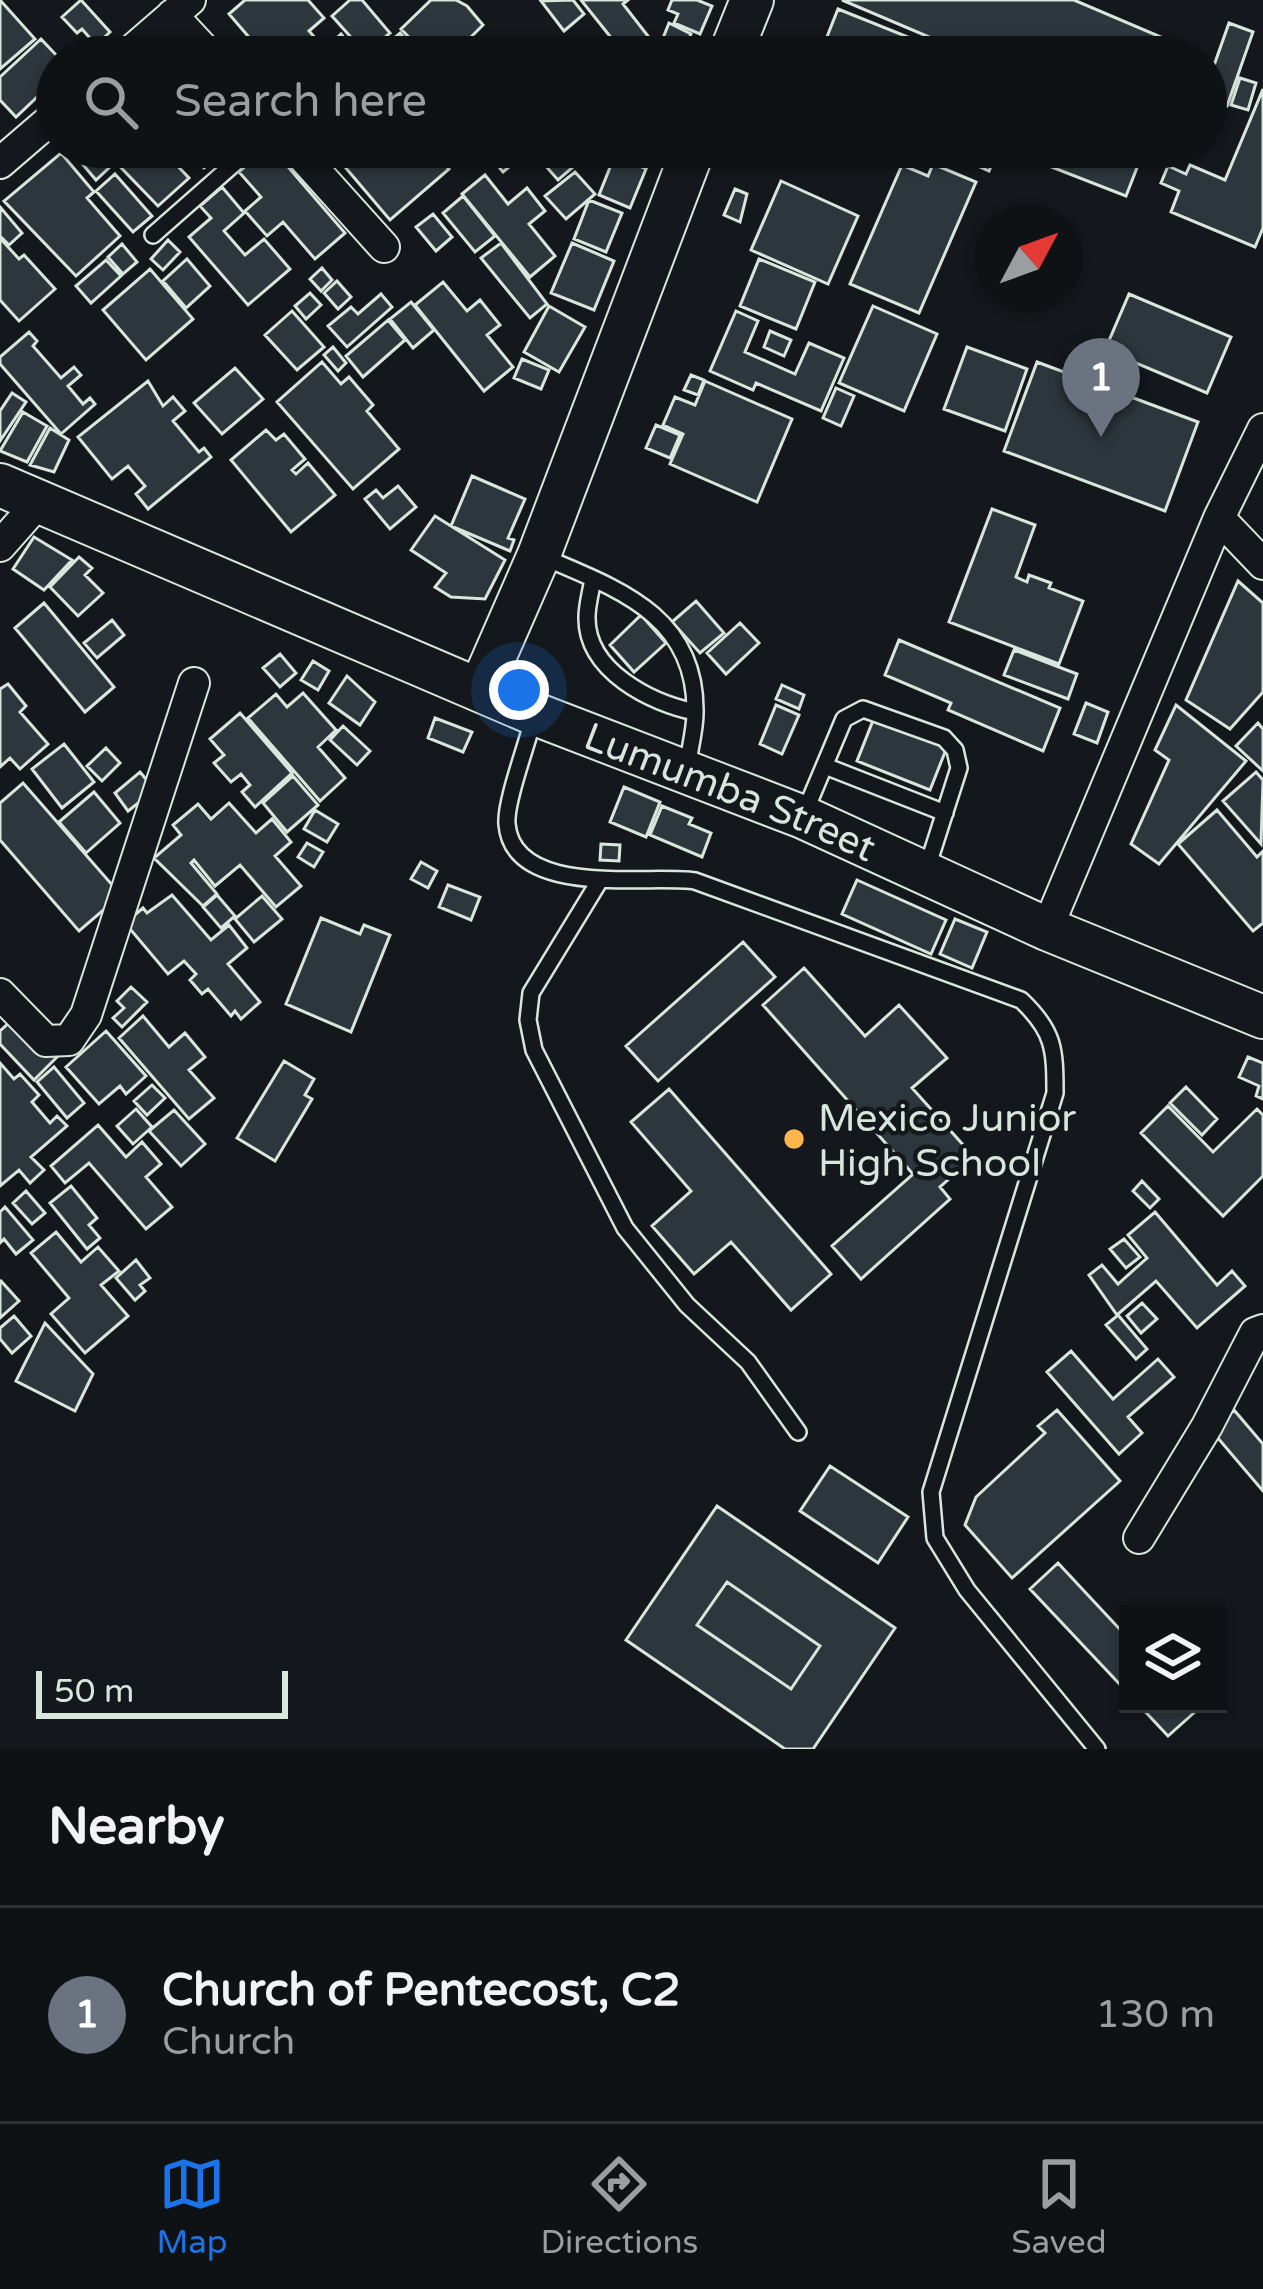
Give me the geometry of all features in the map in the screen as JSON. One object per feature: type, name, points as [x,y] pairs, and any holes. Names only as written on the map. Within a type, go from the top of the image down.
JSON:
[{"type":"main road","points":[[737,36],[752,0]]},
{"type":"main road","points":[[480,690],[539,555],[686,168]]},
{"type":"main road","name":"Lumumba Street","points":[[19,494],[535,714],[803,817],[1047,929],[1263,1017]]},
{"type":"street","points":[[148,36],[181,8],[198,36]]},
{"type":"street","points":[[0,163],[36,132]]},
{"type":"street","points":[[313,168],[384,248]]},
{"type":"street","points":[[1047,929],[1219,518],[1263,429]]},
{"type":"street","points":[[0,546],[19,494]]},
{"type":"street","points":[[1219,518],[1263,564]]},
{"type":"street","points":[[0,994],[46,1041],[68,1040],[86,1015],[194,683]]},
{"type":"street","points":[[1139,1538],[1256,1333],[1263,1330]]},
{"type":"lane","points":[[154,235],[229,168]]},
{"type":"lane","points":[[539,555],[637,599],[662,623],[691,677],[695,712],[686,771]]},
{"type":"lane","points":[[593,579],[586,620],[599,652],[631,688],[664,706],[695,712]]},
{"type":"lane","points":[[803,817],[844,719],[863,709],[880,712],[944,738],[955,751],[959,768],[926,871]]},
{"type":"lane","points":[[535,714],[506,820],[510,839],[528,859],[566,876],[625,883],[664,876],[695,881],[1021,1000],[1042,1020],[1055,1051],[1055,1093],[931,1492],[935,1538],[967,1590],[1097,1749]]},
{"type":"lane","points":[[825,766],[945,813]]},
{"type":"lane","points":[[600,880],[532,994],[528,1020],[534,1050],[626,1228],[687,1305],[748,1363],[798,1432]]},
{"type":"building","points":[[0,0],[35,39],[0,69]]},
{"type":"building","points":[[81,0],[110,32],[106,36],[88,36],[82,29],[77,33],[62,17]]},
{"type":"building","points":[[245,0],[308,0],[324,18],[309,31],[313,36],[248,36],[229,14]]},
{"type":"building","points":[[350,0],[362,0],[390,33],[350,36],[332,16]]},
{"type":"building","points":[[431,0],[456,0],[483,25],[472,36],[408,36],[401,29]]},
{"type":"building","points":[[573,0],[584,14],[564,31],[541,1]]},
{"type":"building","points":[[581,0],[628,0],[623,4],[648,36],[610,36]]},
{"type":"building","points":[[672,0],[697,0],[712,6],[700,34],[674,23],[678,14],[668,10]]},
{"type":"building","points":[[842,0],[1074,0],[1159,36],[927,36]]},
{"type":"building","points":[[838,9],[906,36],[827,36]]},
{"type":"building","points":[[669,23],[691,34],[690,36],[664,36]]},
{"type":"building","points":[[1229,23],[1253,32],[1227,106],[1227,36]]},
{"type":"building","points":[[36,44],[36,98],[16,117],[0,100],[0,77]]},
{"type":"building","points":[[1240,78],[1256,83],[1248,110],[1231,105]]},
{"type":"building","points":[[1263,89],[1263,228],[1255,247],[1171,212],[1179,191],[1161,183],[1167,168],[1186,174],[1189,168],[1197,168],[1225,180]]},
{"type":"building","points":[[43,168],[74,168],[94,192],[87,198],[120,236],[76,276],[4,201]]},
{"type":"building","points":[[86,168],[109,168],[96,180]]},
{"type":"building","points":[[121,168],[179,168],[189,178],[158,206]]},
{"type":"building","points":[[243,168],[289,168],[345,233],[315,259],[283,222],[267,236],[245,211],[261,197],[239,172]]},
{"type":"building","points":[[346,168],[448,168],[449,169],[390,220]]},
{"type":"building","points":[[547,168],[572,168],[558,180]]},
{"type":"building","points":[[610,168],[646,169],[630,208],[599,195]]},
{"type":"building","points":[[901,168],[928,176],[931,168],[943,168],[976,182],[919,313],[850,284]]},
{"type":"building","points":[[1054,168],[1137,168],[1126,196]]},
{"type":"building","points":[[575,172],[595,194],[566,219],[545,196]]},
{"type":"building","points":[[115,174],[152,216],[133,232],[96,191]]},
{"type":"building","points":[[485,175],[508,204],[527,188],[545,211],[529,224],[555,256],[530,277],[462,194]]},
{"type":"building","points":[[781,181],[858,216],[828,284],[751,250]]},
{"type":"building","points":[[222,187],[244,213],[224,231],[245,255],[264,239],[290,269],[248,305],[189,237],[211,218],[200,206]]},
{"type":"building","points":[[735,189],[747,194],[740,222],[724,215]]},
{"type":"building","points":[[463,196],[495,236],[475,252],[443,213]]},
{"type":"building","points":[[589,200],[622,213],[606,252],[574,239]]},
{"type":"building","points":[[0,207],[22,233],[9,245],[0,236]]},
{"type":"building","points":[[433,214],[452,237],[436,251],[416,227]]},
{"type":"building","points":[[0,238],[19,259],[24,255],[55,289],[19,321],[0,300]]},
{"type":"building","points":[[168,240],[180,252],[163,270],[151,259]]},
{"type":"building","points":[[501,243],[547,304],[530,318],[481,258]]},
{"type":"building","points":[[572,243],[614,261],[594,310],[551,293]]},
{"type":"building","points":[[122,244],[137,262],[123,274],[108,257]]},
{"type":"building","points":[[187,259],[210,286],[186,308],[163,281]]},
{"type":"building","points":[[759,259],[815,282],[796,329],[740,306]]},
{"type":"building","points":[[106,260],[121,276],[91,303],[76,286]]},
{"type":"building","points":[[322,268],[332,280],[321,291],[310,279]]},
{"type":"building","points":[[150,269],[193,319],[146,360],[103,310]]},
{"type":"building","points":[[337,281],[351,297],[338,309],[324,293]]},
{"type":"building","points":[[443,282],[467,311],[480,300],[500,325],[487,335],[513,367],[484,391],[415,305]]},
{"type":"building","points":[[310,293],[321,305],[306,319],[295,306]]},
{"type":"building","points":[[381,294],[392,307],[347,347],[328,326],[351,307],[358,314]]},
{"type":"building","points":[[1129,294],[1231,337],[1207,393],[1105,350]]},
{"type":"building","points":[[411,302],[434,330],[413,348],[390,319]]},
{"type":"building","points":[[549,306],[585,327],[559,372],[524,352]]},
{"type":"building","points":[[873,306],[937,334],[904,411],[839,383]]},
{"type":"building","points":[[292,311],[324,347],[297,370],[265,335]]},
{"type":"building","points":[[736,311],[758,321],[745,352],[795,374],[809,343],[844,358],[821,411],[756,383],[753,390],[710,371]]},
{"type":"building","points":[[388,320],[405,340],[363,377],[346,356]]},
{"type":"building","points":[[770,331],[791,340],[784,356],[764,347]]},
{"type":"building","points":[[29,332],[37,341],[33,346],[61,378],[74,367],[81,375],[68,386],[83,404],[90,398],[95,404],[61,434],[0,364],[0,357]]},
{"type":"building","points":[[333,347],[346,363],[338,371],[324,355]]},
{"type":"building","points":[[967,347],[1027,369],[1005,431],[944,409]]},
{"type":"building","points":[[522,359],[549,370],[541,389],[514,378]]},
{"type":"building","points":[[322,362],[341,384],[349,377],[373,405],[367,411],[399,449],[353,489],[277,402]]},
{"type":"building","points":[[1037,362],[1198,422],[1165,511],[1004,451]]},
{"type":"building","points":[[235,368],[263,399],[222,434],[194,403]]},
{"type":"building","points":[[691,375],[704,380],[698,395],[684,390]]},
{"type":"building","points":[[148,381],[163,406],[173,397],[185,411],[173,421],[199,452],[204,448],[211,457],[148,509],[136,494],[145,486],[128,466],[112,479],[78,437]]},
{"type":"building","points":[[705,381],[792,419],[757,502],[670,464],[683,434],[663,425],[675,397],[695,405]]},
{"type":"building","points":[[836,388],[854,396],[841,426],[823,418]]},
{"type":"building","points":[[12,393],[26,402],[0,441],[0,411]]},
{"type":"building","points":[[23,412],[47,426],[27,462],[0,451]]},
{"type":"building","points":[[656,425],[680,435],[670,458],[646,448]]},
{"type":"building","points":[[50,428],[69,440],[54,472],[30,465]]},
{"type":"building","points":[[266,430],[276,440],[284,434],[305,459],[292,470],[296,474],[308,463],[335,495],[291,532],[231,460]]},
{"type":"building","points":[[472,476],[525,499],[508,538],[514,540],[510,551],[451,526]]},
{"type":"building","points":[[398,486],[416,507],[390,529],[365,499],[376,490],[383,498]]},
{"type":"building","points":[[992,509],[1035,525],[1016,577],[1027,582],[1029,575],[1083,601],[1059,664],[949,622]]},
{"type":"building","points":[[435,516],[505,560],[485,599],[451,597],[435,587],[446,573],[411,550]]},
{"type":"building","points":[[34,537],[72,560],[44,590],[13,569]]},
{"type":"building","points":[[79,557],[92,568],[85,575],[103,593],[78,616],[50,587]]},
{"type":"building","points":[[1238,581],[1263,603],[1263,692],[1230,729],[1186,700]]},
{"type":"building","points":[[696,601],[724,633],[700,653],[672,622]]},
{"type":"building","points":[[44,603],[114,687],[85,712],[15,628]]},
{"type":"building","points":[[641,615],[666,643],[634,672],[610,645]]},
{"type":"building","points":[[112,620],[124,635],[97,658],[84,643]]},
{"type":"building","points":[[740,623],[759,643],[726,674],[707,653]]},
{"type":"building","points":[[899,640],[1060,708],[1043,751],[948,710],[951,703],[885,675]]},
{"type":"building","points":[[1014,650],[1077,674],[1068,699],[1004,675]]},
{"type":"building","points":[[280,654],[296,673],[280,687],[263,668]]},
{"type":"building","points":[[313,661],[329,671],[318,690],[301,680]]},
{"type":"building","points":[[347,676],[375,702],[360,725],[329,703]]},
{"type":"building","points":[[8,684],[26,706],[20,712],[48,744],[20,769],[10,758],[0,767],[0,689]]},
{"type":"building","points":[[782,685],[804,695],[799,709],[776,699]]},
{"type":"building","points":[[303,693],[336,730],[318,747],[345,778],[320,801],[248,718],[276,694],[287,707]]},
{"type":"building","points":[[1086,703],[1108,712],[1097,743],[1074,734]]},
{"type":"building","points":[[776,705],[799,715],[782,754],[760,744]]},
{"type":"building","points":[[1176,705],[1246,761],[1159,864],[1131,844],[1169,760],[1155,750]]},
{"type":"building","points":[[240,713],[292,773],[255,807],[242,792],[250,785],[241,774],[231,782],[214,763],[224,755],[210,739]]},
{"type":"building","points":[[435,718],[472,732],[463,752],[428,738]]},
{"type":"building","points":[[874,718],[947,747],[930,790],[857,761]]},
{"type":"building","points":[[1258,723],[1263,729],[1263,771],[1236,746]]},
{"type":"building","points":[[343,726],[370,751],[357,765],[330,740]]},
{"type":"building","points":[[64,744],[94,782],[62,808],[32,769]]},
{"type":"building","points":[[106,748],[120,763],[102,781],[87,766]]},
{"type":"building","points":[[140,772],[155,790],[128,811],[115,793]]},
{"type":"building","points":[[1256,772],[1263,780],[1261,844],[1223,801]]},
{"type":"building","points":[[293,776],[318,805],[287,832],[263,803]]},
{"type":"building","points":[[23,783],[121,895],[79,931],[0,840],[0,803]]},
{"type":"building","points":[[624,787],[660,802],[646,837],[610,822]]},
{"type":"building","points":[[94,792],[120,823],[86,853],[59,822]]},
{"type":"building","points":[[229,803],[256,833],[272,819],[291,842],[275,856],[301,886],[276,907],[240,865],[215,886],[194,860],[191,863],[217,894],[203,906],[154,858],[181,835],[173,825],[198,804],[211,819]]},
{"type":"building","points":[[662,806],[692,818],[689,824],[711,833],[702,857],[650,835]]},
{"type":"building","points":[[315,810],[338,824],[327,842],[304,829]]},
{"type":"building","points":[[1217,810],[1257,857],[1263,851],[1263,923],[1253,931],[1178,844]]},
{"type":"building","points":[[307,843],[323,852],[314,867],[298,857]]},
{"type":"building","points":[[601,844],[620,845],[619,861],[600,860]]},
{"type":"building","points":[[421,862],[437,871],[428,888],[411,879]]},
{"type":"building","points":[[857,880],[946,920],[931,954],[842,914]]},
{"type":"building","points":[[448,885],[480,897],[471,920],[439,907]]},
{"type":"building","points":[[172,895],[211,940],[229,925],[247,948],[228,964],[260,1002],[241,1019],[235,1011],[231,1016],[208,989],[202,994],[190,980],[196,974],[184,961],[168,974],[125,923],[143,908],[147,913]]},
{"type":"building","points":[[217,895],[235,916],[221,928],[203,907]]},
{"type":"building","points":[[262,896],[282,919],[254,942],[235,919]]},
{"type":"building","points":[[321,918],[360,934],[364,925],[390,935],[351,1032],[286,1004]]},
{"type":"building","points":[[955,919],[987,932],[972,968],[940,954]]},
{"type":"building","points":[[743,942],[775,977],[658,1081],[626,1046]]},
{"type":"building","points":[[804,968],[865,1036],[899,1005],[947,1058],[912,1088],[974,1157],[940,1187],[950,1199],[861,1279],[832,1246],[913,1174],[763,1005]]},
{"type":"building","points":[[131,987],[147,1002],[122,1027],[113,1018],[124,1008],[117,1001]]},
{"type":"building","points":[[143,1016],[169,1047],[185,1033],[205,1057],[189,1070],[214,1098],[189,1119],[119,1038]]},
{"type":"building","points":[[12,1020],[38,1036],[57,1057],[34,1080],[0,1044],[0,1031]]},
{"type":"building","points":[[106,1031],[146,1076],[126,1094],[120,1086],[99,1104],[66,1067]]},
{"type":"building","points":[[1248,1057],[1263,1063],[1263,1099],[1256,1096],[1259,1086],[1239,1077]]},
{"type":"building","points":[[284,1061],[314,1079],[305,1095],[312,1099],[275,1161],[237,1138]]},
{"type":"building","points":[[0,1063],[14,1079],[20,1074],[39,1095],[32,1102],[50,1123],[57,1116],[67,1126],[31,1157],[44,1170],[30,1183],[19,1170],[0,1186]]},
{"type":"building","points":[[54,1067],[84,1103],[67,1118],[37,1082]]},
{"type":"building","points":[[152,1085],[165,1098],[147,1115],[134,1101]]},
{"type":"building","points":[[1186,1087],[1217,1119],[1202,1135],[1170,1103]]},
{"type":"building","points":[[669,1089],[831,1274],[791,1310],[731,1242],[694,1274],[652,1226],[691,1191],[631,1122]]},
{"type":"building","points":[[1168,1106],[1213,1152],[1257,1109],[1263,1115],[1263,1176],[1223,1216],[1141,1133]]},
{"type":"building","points":[[136,1109],[152,1127],[133,1144],[117,1126]]},
{"type":"building","points":[[174,1110],[205,1144],[181,1166],[149,1131]]},
{"type":"building","points":[[98,1125],[126,1157],[142,1142],[161,1164],[146,1177],[172,1207],[146,1229],[89,1163],[65,1183],[51,1166]]},
{"type":"building","points":[[1142,1181],[1159,1199],[1150,1208],[1133,1191]]},
{"type":"building","points":[[71,1186],[97,1218],[89,1225],[100,1238],[87,1249],[50,1203]]},
{"type":"building","points":[[26,1191],[45,1213],[32,1224],[13,1203]]},
{"type":"building","points":[[5,1207],[33,1240],[16,1254],[4,1239],[0,1243],[0,1212]]},
{"type":"building","points":[[1155,1212],[1217,1285],[1232,1271],[1245,1286],[1197,1328],[1156,1281],[1117,1315],[1089,1275],[1102,1265],[1118,1284],[1147,1258],[1128,1235]]},
{"type":"building","points":[[56,1232],[81,1262],[98,1247],[119,1271],[101,1285],[128,1316],[85,1353],[51,1314],[69,1298],[31,1253]]},
{"type":"building","points":[[1124,1239],[1140,1257],[1126,1268],[1110,1249]]},
{"type":"building","points":[[136,1260],[150,1278],[140,1285],[145,1291],[135,1300],[116,1278]]},
{"type":"building","points":[[0,1282],[19,1301],[0,1318]]},
{"type":"building","points":[[1142,1303],[1157,1319],[1141,1333],[1127,1316]]},
{"type":"building","points":[[1118,1315],[1147,1349],[1136,1359],[1106,1325]]},
{"type":"building","points":[[14,1316],[31,1336],[12,1353],[0,1339],[0,1328]]},
{"type":"building","points":[[45,1323],[93,1374],[75,1411],[16,1381]]},
{"type":"building","points":[[1071,1351],[1113,1399],[1158,1359],[1174,1377],[1128,1417],[1142,1433],[1119,1454],[1047,1372]]},
{"type":"building","points":[[1057,1410],[1120,1481],[1012,1578],[965,1525],[976,1497],[1045,1433],[1038,1426]]},
{"type":"building","points":[[1234,1410],[1263,1444],[1263,1491],[1211,1430]]},
{"type":"building","points":[[830,1466],[908,1517],[878,1563],[800,1511]]},
{"type":"building","points":[[717,1506],[895,1628],[813,1749],[785,1749],[626,1640]],"holes":[[[727,1582],[820,1646],[791,1689],[697,1625]]]},
{"type":"building","points":[[1058,1563],[1119,1628],[1119,1683],[1030,1589]]},
{"type":"building","points":[[727,1582],[820,1646],[791,1689],[697,1625]]},
{"type":"building","points":[[1146,1713],[1194,1713],[1168,1736]]},
{"type":"place","name":"Church of Pentecost, C2","points":[[1101,437]]},
{"type":"place","name":"Mexico Junior High School","points":[[794,1139]]}]
